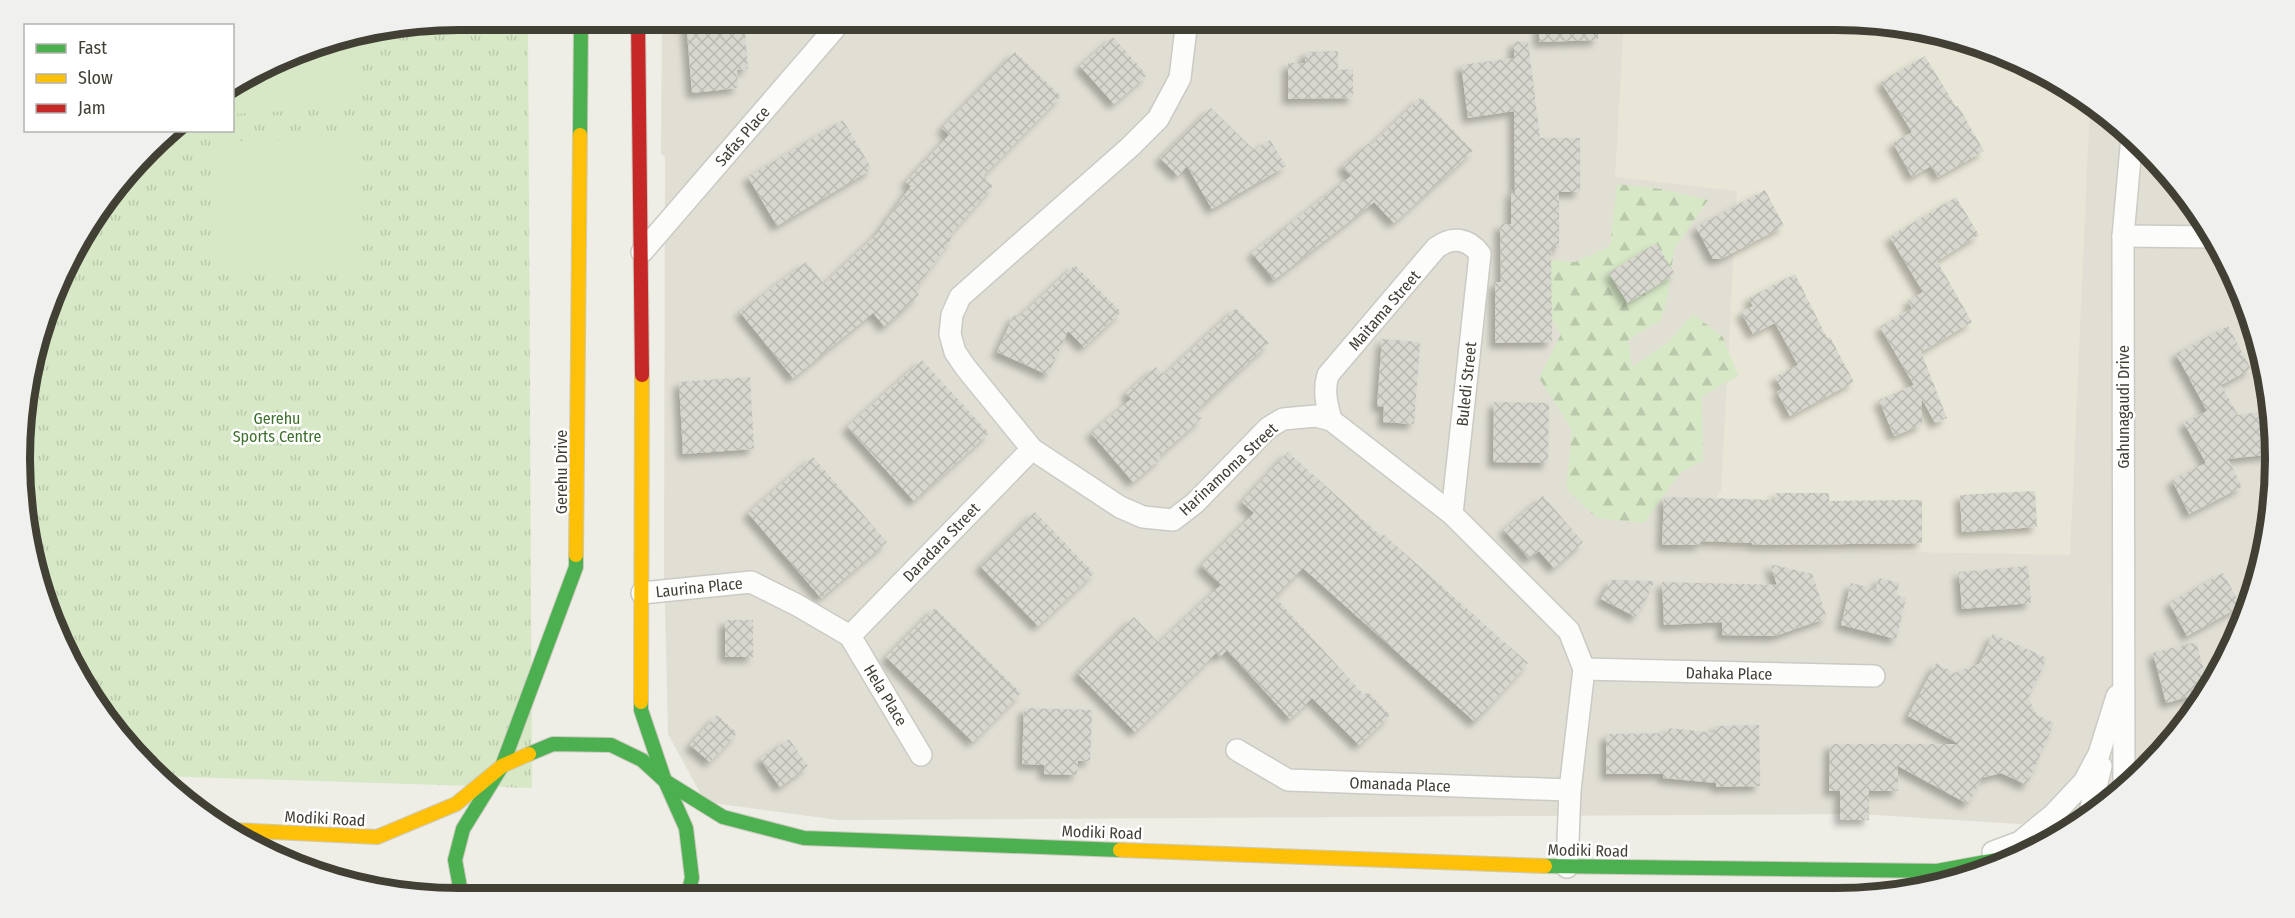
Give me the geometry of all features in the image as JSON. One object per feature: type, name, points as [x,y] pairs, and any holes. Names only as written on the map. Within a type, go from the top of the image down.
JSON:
[{"type":"street","name":"Gerehu Drive","points":[[460,888],[455,860],[463,829],[502,766],[576,567],[581,30]]},
{"type":"street","points":[[639,30],[642,252],[641,710],[665,781],[686,828],[692,878],[690,888]]},
{"type":"street","name":"Safas Place","points":[[642,252],[833,30]]},
{"type":"street","name":"Harinamoma Street","points":[[1186,30],[1180,78],[1158,119],[1130,147],[960,297],[952,315],[950,334],[955,352],[966,369],[1032,449],[1120,507],[1143,517],[1173,520],[1195,503],[1268,429],[1283,420],[1316,416],[1331,420]]},
{"type":"street","name":"Gahunagaudi Drive","points":[[2124,777],[2123,236],[2131,148]]},
{"type":"street","points":[[2123,236],[2203,237]]},
{"type":"street","name":"Maitama Street","points":[[1331,420],[1325,397],[1328,375],[1436,248],[1451,240],[1459,240],[1468,242],[1480,254]]},
{"type":"street","name":"Buledi Street","points":[[1452,514],[1480,254]]},
{"type":"street","points":[[1331,420],[1452,514],[1569,631],[1584,669],[1570,790],[1567,867]]},
{"type":"street","name":"Daradara Street","points":[[850,636],[1032,449]]},
{"type":"street","name":"Laurina Place","points":[[642,593],[751,582],[797,604],[850,636]]},
{"type":"street","name":"Hela Place","points":[[850,636],[921,755]]},
{"type":"street","name":"Dahaka Place","points":[[1584,669],[1874,676]]},
{"type":"street","points":[[1937,871],[2020,842],[2054,814],[2084,782],[2099,754],[2123,678]]},
{"type":"street","name":"Gahunagaudi Drive","points":[[2092,802],[2123,678]]},
{"type":"street","name":"Modiki Road","points":[[243,830],[377,837],[456,804],[502,766],[553,744],[611,745],[642,760],[665,781],[723,817],[804,838],[1567,867],[1937,871],[1978,863]]},
{"type":"street","name":"Omanada Place","points":[[1237,750],[1288,780],[1570,790]]},
{"type":"shaded area","points":[[662,30],[1836,30],[1920,38],[2000,63],[2026,74],[2074,102],[2119,136],[2159,176],[2193,221],[2221,269],[2232,295],[2257,375],[2265,459],[2257,543],[2232,623],[2208,674],[2193,697],[2159,742],[2119,782],[2057,826],[1859,814],[838,820],[705,802],[668,734],[664,566],[665,157],[661,154]]},
{"type":"shaded area","points":[[1623,30],[1836,30],[1920,38],[1974,53],[2026,74],[2090,113],[2070,555],[1676,548],[1721,491],[1737,191],[1615,177]]},
{"type":"green space","name":"Gerehu Sports Centre","points":[[528,30],[532,788],[170,776],[136,742],[87,674],[53,597],[38,543],[30,459],[38,375],[63,295],[87,244],[102,221],[136,176],[181,132],[234,132],[234,94],[295,63],[375,38],[431,31]]},
{"type":"green space","points":[[355,43],[358,107],[234,114],[234,94],[295,63]]},
{"type":"green space","points":[[354,138],[358,267],[219,272],[215,142]]},
{"type":"green space","points":[[1617,184],[1661,189],[1708,200],[1674,249],[1668,296],[1661,320],[1628,340],[1632,367],[1668,342],[1693,314],[1723,337],[1738,376],[1702,396],[1703,461],[1681,472],[1644,523],[1597,518],[1566,489],[1572,430],[1539,378],[1561,334],[1514,257],[1575,262],[1610,246]]},
{"type":"building","points":[[687,30],[745,30],[748,69],[737,70],[738,88],[692,93]]},
{"type":"building","points":[[1539,30],[1598,30],[1598,40],[1539,42]]},
{"type":"building","points":[[1113,37],[1147,75],[1114,104],[1080,66]]},
{"type":"building","points":[[1528,41],[1540,138],[1580,138],[1580,192],[1559,192],[1559,248],[1551,248],[1552,342],[1495,343],[1495,282],[1501,282],[1500,224],[1511,224],[1511,190],[1515,194],[1514,111],[1468,118],[1461,65],[1514,58],[1514,42]]},
{"type":"building","points":[[1338,51],[1338,70],[1353,69],[1353,98],[1288,99],[1288,63],[1305,63],[1305,52]]},
{"type":"building","points":[[1015,52],[1061,96],[983,176],[993,186],[949,236],[952,238],[915,290],[919,295],[885,327],[873,313],[793,378],[740,312],[806,262],[824,284],[877,234],[911,186],[906,182],[949,135],[942,128]]},
{"type":"building","points":[[1925,56],[1984,151],[1938,177],[1931,166],[1912,177],[1893,143],[1912,132],[1881,82]]},
{"type":"building","points":[[1421,97],[1473,151],[1394,223],[1374,202],[1274,280],[1252,253],[1351,176],[1342,167],[1368,144],[1372,144]]},
{"type":"building","points":[[1211,108],[1254,150],[1270,140],[1286,166],[1212,209],[1187,166],[1178,176],[1160,158]]},
{"type":"building","points":[[843,120],[872,169],[777,226],[748,177]]},
{"type":"building","points":[[1765,190],[1784,226],[1721,259],[1713,259],[1696,227]]},
{"type":"building","points":[[1956,197],[1979,235],[1937,261],[1972,322],[1921,352],[1947,418],[1935,423],[1922,399],[1922,425],[1894,436],[1879,400],[1914,385],[1880,327],[1912,308],[1908,301],[1923,292],[1890,237]]},
{"type":"building","points":[[1656,243],[1675,274],[1628,303],[1609,273]]},
{"type":"building","points":[[1075,265],[1121,312],[1084,347],[1068,331],[1048,375],[997,352],[1014,315],[1019,317]]},
{"type":"building","points":[[1795,274],[1827,338],[1830,337],[1854,382],[1790,416],[1777,392],[1782,389],[1775,377],[1798,365],[1775,323],[1753,334],[1741,312],[1753,306],[1749,298]]},
{"type":"building","points":[[1236,308],[1269,343],[1196,411],[1202,418],[1133,482],[1091,433],[1131,399],[1126,393],[1156,367],[1164,375]]},
{"type":"building","points":[[2228,326],[2251,369],[2221,385],[2238,415],[2262,412],[2264,431],[2265,455],[2228,459],[2242,487],[2189,514],[2172,480],[2206,463],[2184,423],[2207,411],[2176,354]]},
{"type":"building","points":[[1382,339],[1420,342],[1414,424],[1383,422],[1384,407],[1377,406]]},
{"type":"building","points":[[922,360],[989,433],[914,501],[847,427]]},
{"type":"building","points":[[750,377],[754,449],[683,454],[679,382]]},
{"type":"building","points":[[1494,402],[1549,403],[1548,463],[1493,462]]},
{"type":"building","points":[[1288,452],[1528,663],[1475,722],[1303,568],[1275,597],[1364,695],[1368,692],[1390,715],[1359,745],[1312,698],[1290,719],[1227,650],[1220,657],[1216,653],[1135,732],[1077,673],[1134,617],[1159,643],[1221,585],[1201,566],[1254,513],[1242,502]]},
{"type":"building","points":[[813,457],[887,542],[821,598],[748,513]]},
{"type":"building","points":[[2035,491],[2037,527],[1962,532],[1960,495]]},
{"type":"building","points":[[1776,493],[1829,493],[1829,501],[1922,500],[1922,543],[1764,545],[1701,541],[1701,545],[1662,545],[1664,497],[1775,500]]},
{"type":"building","points":[[1543,496],[1583,542],[1554,568],[1539,551],[1529,559],[1504,530]]},
{"type":"building","points":[[1035,512],[1094,573],[1038,626],[980,566]]},
{"type":"building","points":[[1770,564],[1812,574],[1827,618],[1775,636],[1722,635],[1722,622],[1664,625],[1662,582],[1777,585]]},
{"type":"building","points":[[2028,566],[2031,603],[1962,609],[1959,572]]},
{"type":"building","points":[[2223,573],[2240,603],[2238,608],[2187,636],[2169,603]]},
{"type":"building","points":[[1879,578],[1899,583],[1896,595],[1906,598],[1896,639],[1841,625],[1851,583],[1876,589]]},
{"type":"building","points":[[1611,580],[1655,581],[1636,617],[1601,599]]},
{"type":"building","points":[[935,608],[1021,693],[973,742],[886,657]]},
{"type":"building","points":[[725,620],[753,620],[753,657],[725,657]]},
{"type":"building","points":[[1993,634],[2047,658],[2028,698],[2037,715],[2054,723],[2027,785],[2001,773],[1982,778],[1968,804],[1898,766],[1898,791],[1869,791],[1869,820],[1840,820],[1840,791],[1829,791],[1830,744],[1959,744],[1908,716],[1936,663],[1954,673],[1979,664]]},
{"type":"building","points":[[2196,642],[2206,677],[2194,695],[2166,703],[2153,653]]},
{"type":"building","points":[[1024,708],[1092,710],[1090,761],[1078,761],[1077,775],[1044,774],[1044,765],[1022,764]]},
{"type":"building","points":[[717,715],[737,733],[710,762],[690,745]]},
{"type":"building","points":[[1759,725],[1760,786],[1716,787],[1716,783],[1663,778],[1663,774],[1606,774],[1606,734],[1668,733],[1668,728],[1715,733],[1715,726]]},
{"type":"building","points":[[789,739],[808,766],[780,787],[760,759]]},
{"type":"traffic: fast","points":[[580,135],[581,30]]},
{"type":"traffic: fast","points":[[460,888],[455,860],[463,829],[502,766],[576,567],[576,555]]},
{"type":"traffic: fast","points":[[641,702],[641,710],[665,781],[686,828],[692,878],[690,888]]},
{"type":"traffic: fast","points":[[529,754],[553,744],[611,745],[642,760],[665,781],[723,817],[804,838],[1120,850]]},
{"type":"traffic: fast","points":[[1545,866],[1937,871],[1978,863]]},
{"type":"traffic: slow","points":[[576,555],[580,135]]},
{"type":"traffic: slow","points":[[641,702],[642,375]]},
{"type":"traffic: slow","points":[[243,830],[377,837],[456,804],[502,766],[529,754]]},
{"type":"traffic: slow","points":[[1120,850],[1545,866]]},
{"type":"traffic: jam","points":[[638,30],[642,375]]}]
